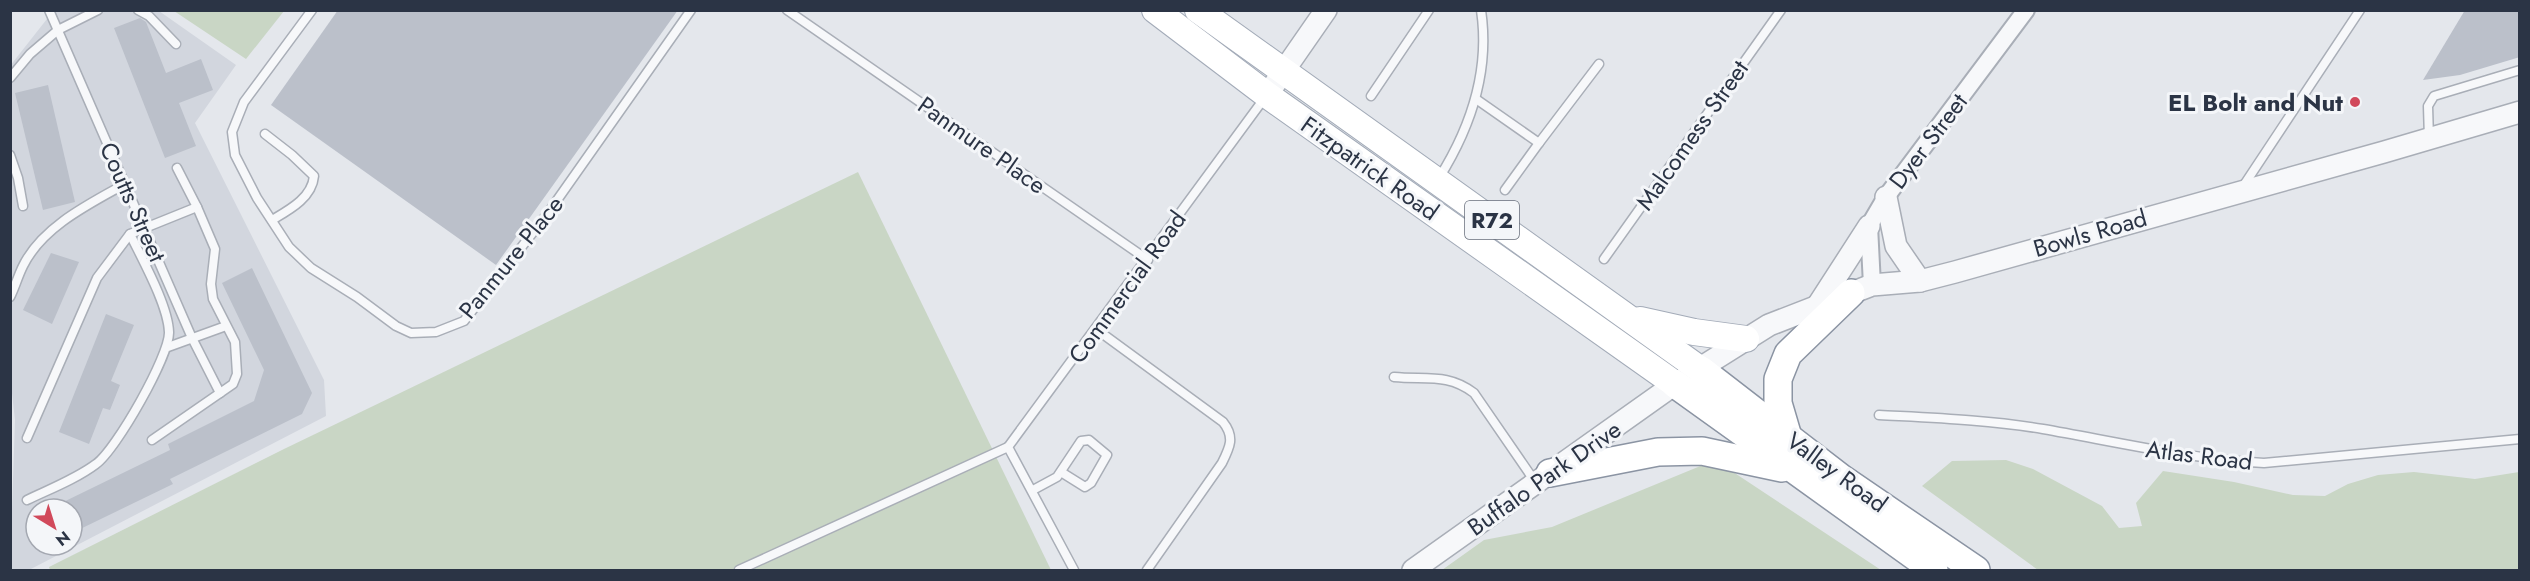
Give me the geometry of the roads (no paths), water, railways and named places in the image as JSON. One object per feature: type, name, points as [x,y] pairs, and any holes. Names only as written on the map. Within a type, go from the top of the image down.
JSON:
[{"type":"highway","points":[[1788,437],[1778,404],[1778,379],[1788,354],[1861,289]]},
{"type":"highway","name":"Valley Road","points":[[1701,370],[1841,478],[1976,570]]},
{"type":"highway","name":"Valley Road","points":[[1675,384],[1934,570]]},
{"type":"highway","points":[[1543,478],[1658,452],[1702,451],[1795,471]]},
{"type":"main road","name":"Fitzpatrick Road","points":[[1155,10],[1267,95],[1675,384]]},
{"type":"main road","name":"Fitzpatrick Road","points":[[1198,10],[1701,370]]},
{"type":"main road","points":[[1631,318],[1694,332],[1746,339]]},
{"type":"street","name":"Commercial Road","points":[[1267,95],[1326,10]]},
{"type":"street","name":"Dyer Street","points":[[1869,226],[1886,197],[2026,10]]},
{"type":"street","name":"Bowls Road","points":[[1675,384],[1701,370],[1769,325],[1861,289],[1920,281],[2520,112]]},
{"type":"street","points":[[1886,197],[1896,246],[1920,281]]},
{"type":"street","points":[[1861,289],[1869,226]]},
{"type":"street","points":[[1818,305],[1869,226]]},
{"type":"street","name":"Buffalo Park Drive","points":[[1413,570],[1675,384]]},
{"type":"lane","name":"Coutts Street","points":[[49,10],[192,339],[220,393]]},
{"type":"lane","points":[[10,78],[30,54],[57,30],[98,10]]},
{"type":"lane","points":[[138,10],[149,16],[176,44]]},
{"type":"lane","name":"Panmure Place","points":[[312,10],[244,102],[232,132],[235,155],[289,247],[310,268],[357,297],[396,326],[411,333],[436,332],[464,321],[548,213],[691,10]]},
{"type":"lane","name":"Panmure Place","points":[[787,10],[1148,260]]},
{"type":"lane","points":[[1371,96],[1429,10]]},
{"type":"lane","points":[[1437,181],[1454,155],[1476,99],[1485,36],[1481,10]]},
{"type":"lane","name":"Malcomess Street","points":[[1604,259],[1780,10]]},
{"type":"lane","points":[[2240,192],[2360,10]]},
{"type":"lane","points":[[1505,190],[1599,64]]},
{"type":"lane","points":[[2429,139],[2428,106],[2434,96],[2520,70]]},
{"type":"lane","name":"Commercial Road","points":[[1008,447],[1148,260],[1267,95]]},
{"type":"lane","points":[[1476,99],[1539,143]]},
{"type":"lane","points":[[265,134],[292,154],[314,176],[314,184],[305,196],[291,209],[272,220]]},
{"type":"lane","points":[[10,155],[18,178],[23,206]]},
{"type":"lane","points":[[152,440],[232,384],[237,374],[235,342],[213,299],[211,284],[215,249],[177,168]]},
{"type":"lane","points":[[10,297],[24,264],[44,238],[78,211],[125,184]]},
{"type":"lane","points":[[27,438],[97,278],[130,234],[197,207]]},
{"type":"lane","points":[[33,497],[98,463],[120,437],[168,347],[169,326],[148,271],[130,234]]},
{"type":"lane","points":[[168,347],[226,326]]},
{"type":"lane","points":[[1096,329],[1223,422],[1231,437],[1230,447],[1222,463],[1147,570]]},
{"type":"lane","points":[[1394,377],[1449,379],[1461,384],[1474,393],[1543,478]]},
{"type":"lane","name":"Atlas Road","points":[[1879,415],[1949,418],[2041,429],[2142,449],[2264,463],[2520,439]]},
{"type":"lane","points":[[1033,490],[1053,480],[1082,441],[1089,440],[1107,455],[1089,486],[1081,486],[1061,472]]},
{"type":"lane","points":[[739,570],[1008,447],[1074,570]]},
{"type":"place","name":"EL Bolt and Nut","points":[[2355,102]]}]
